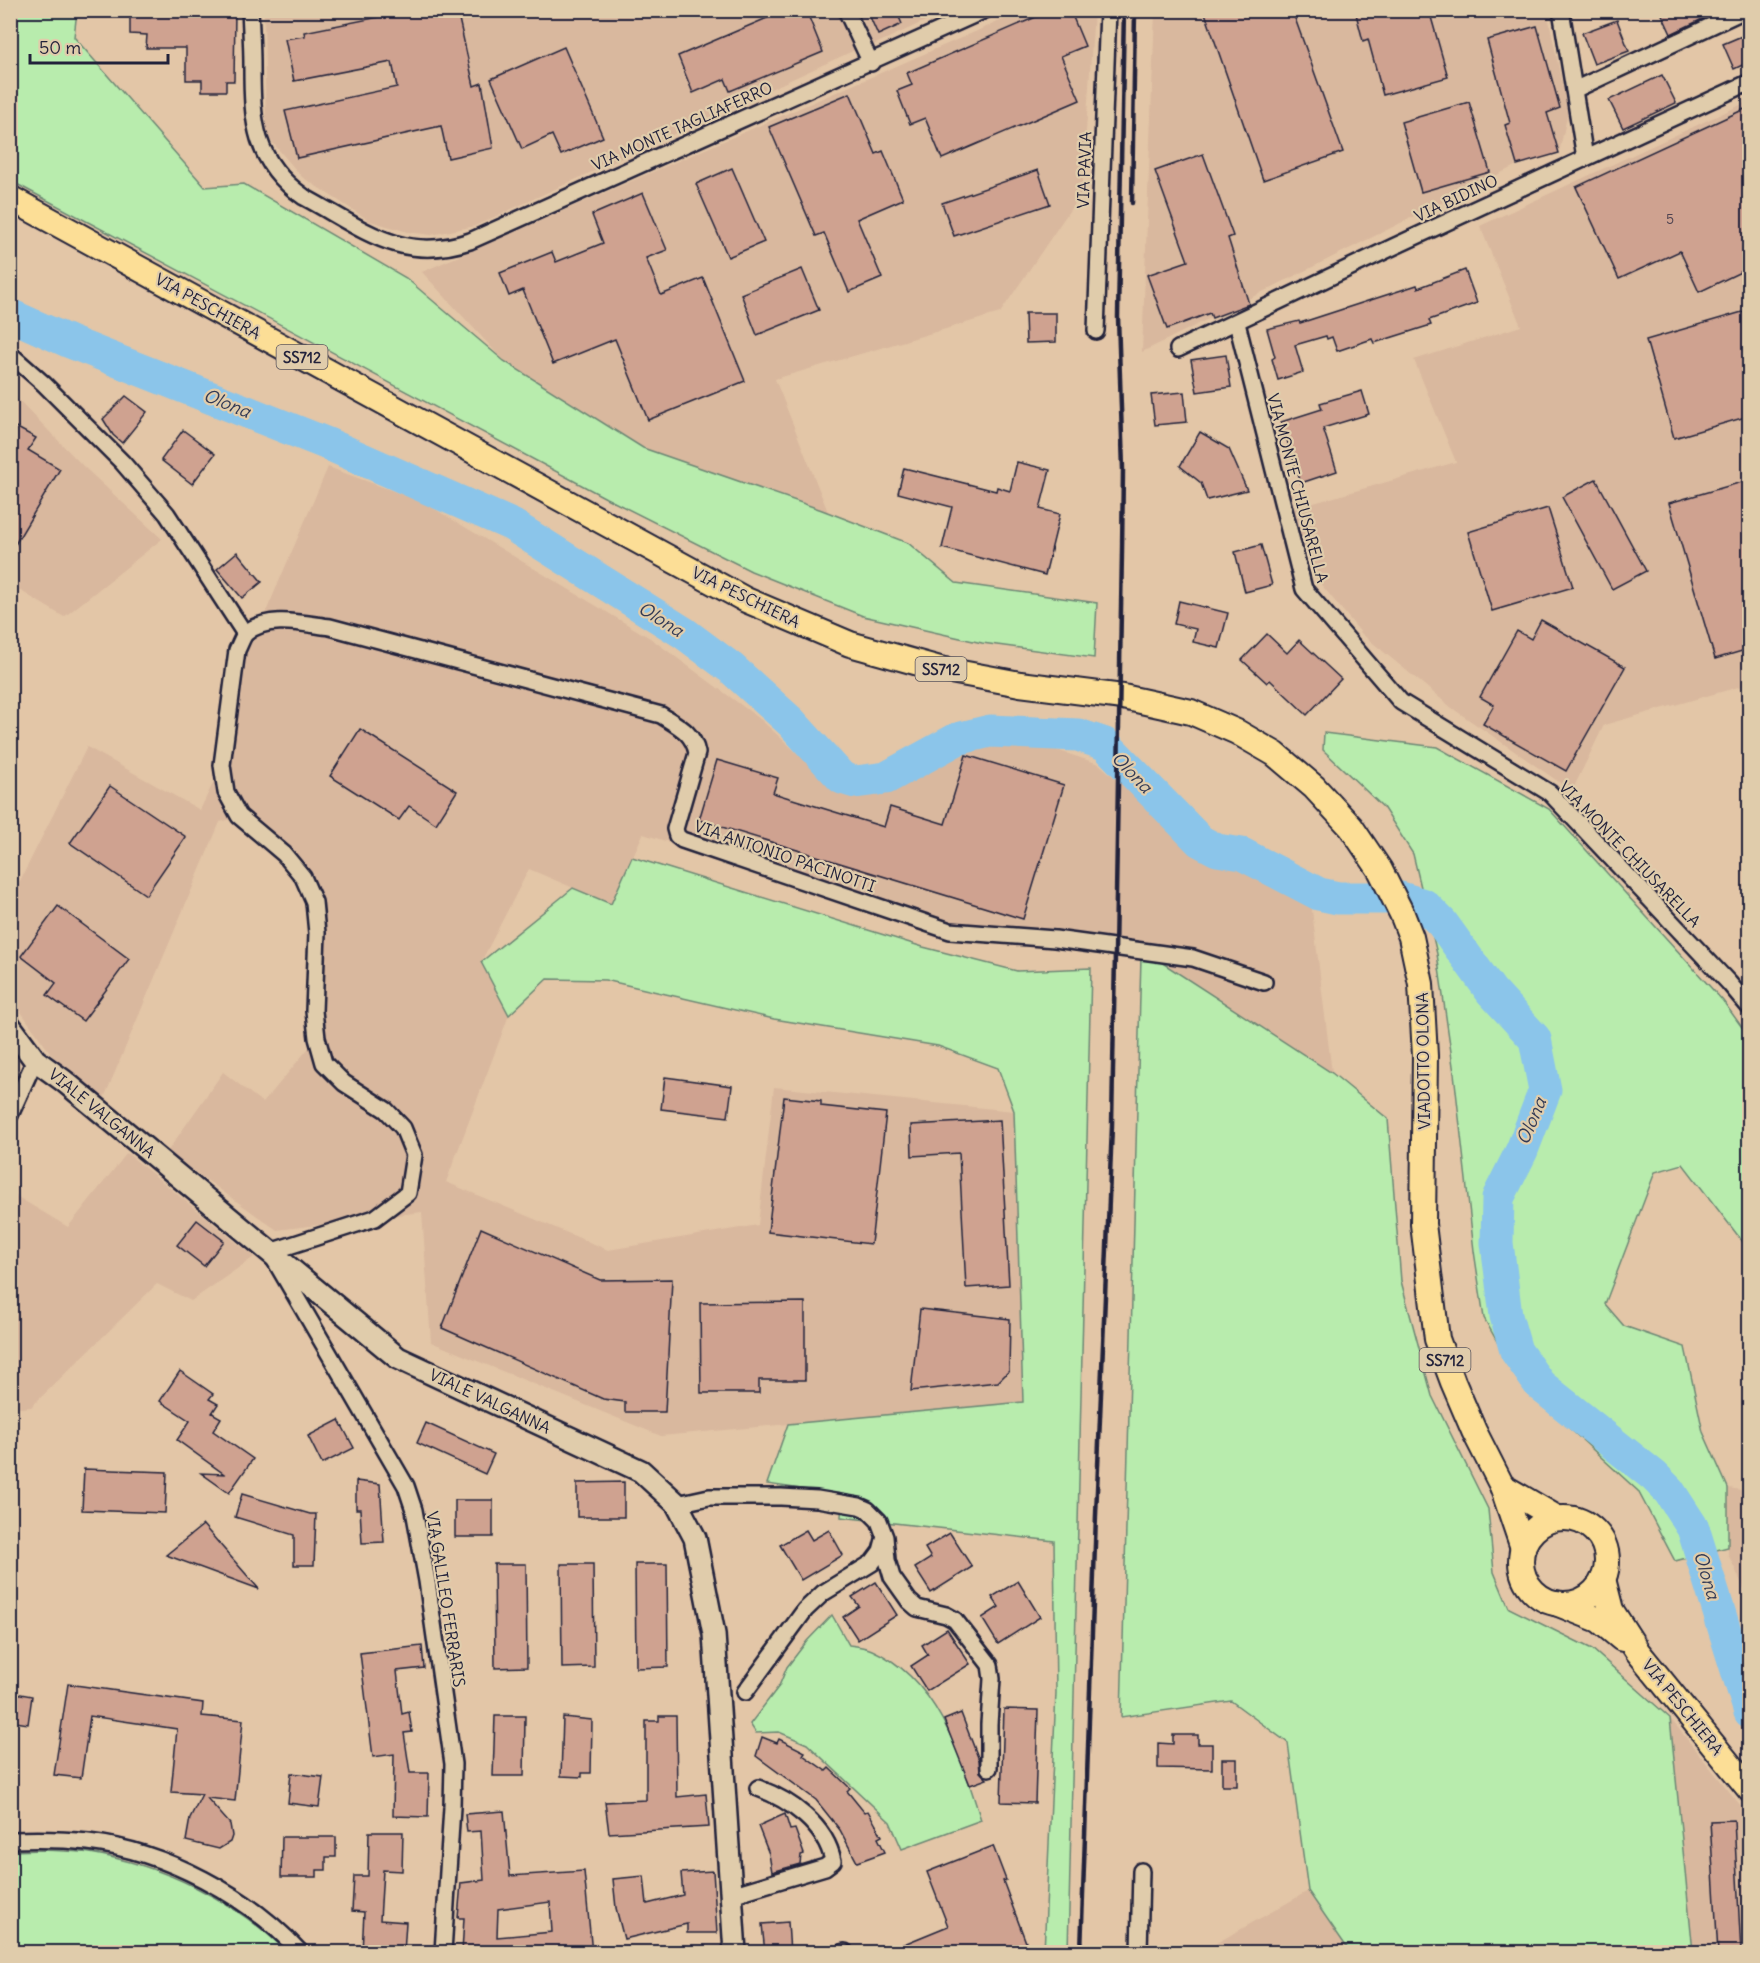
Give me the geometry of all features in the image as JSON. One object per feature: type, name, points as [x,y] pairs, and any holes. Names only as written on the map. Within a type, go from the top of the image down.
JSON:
[{"type":"main road","name":"VIA PESCHIERA","points":[[10,198],[746,600],[850,644],[940,669],[1020,684],[1165,705],[1191,712],[1237,732],[1275,754],[1314,787],[1351,827],[1380,870]]},
{"type":"main road","name":"VIADOTTO OLONA","points":[[1380,870],[1411,937],[1424,1006],[1423,1224]]},
{"type":"main road","name":"VIALE VALGANNA","points":[[10,1026],[35,1060],[64,1081],[398,1358],[641,1471],[677,1504],[695,1538],[714,1634],[735,1953]]},
{"type":"main road","name":"VIA PESCHIERA","points":[[1423,1224],[1437,1339],[1473,1431],[1502,1486],[1523,1548],[1521,1562],[1524,1576],[1531,1588],[1541,1597],[1599,1620],[1638,1652]]},
{"type":"main road","name":"VIA PESCHIERA","points":[[1502,1486],[1557,1518],[1569,1518],[1591,1527],[1602,1541],[1606,1551],[1607,1565],[1603,1579],[1611,1611],[1638,1652],[1749,1790]]},
{"type":"main road","points":[[1523,1548],[1536,1528],[1557,1518]]},
{"type":"main road","points":[[1554,1602],[1569,1603],[1583,1599],[1595,1591],[1603,1579]]},
{"type":"street","name":"VIA MONTE TAGLIAFERRO","points":[[250,10],[252,86],[256,129],[268,161],[283,181],[304,197],[388,242],[428,250],[470,241],[985,10]]},
{"type":"street","points":[[846,10],[870,63]]},
{"type":"street","name":"VIA PAVIA","points":[[1096,331],[1108,10]]},
{"type":"street","points":[[1561,10],[1585,158]]},
{"type":"street","points":[[1574,90],[1745,10]]},
{"type":"street","name":"VIA BIDINO","points":[[1178,349],[1749,82]]},
{"type":"street","name":"VIA MONTE CHIUSARELLA","points":[[1237,323],[1304,589],[1401,702],[1550,793],[1729,983],[1749,1008]]},
{"type":"street","points":[[10,354],[44,384],[122,462],[167,514],[245,634],[237,650],[222,765],[226,792],[239,816],[284,854],[303,877],[314,902],[317,933],[314,1011],[317,1038],[324,1063],[344,1083],[386,1110],[403,1128],[414,1155],[408,1193],[375,1218],[270,1252]]},
{"type":"street","name":"VIA ANTONIO PACINOTTI","points":[[245,634],[260,626],[284,621],[330,627],[661,716],[685,730],[695,741],[697,753],[675,830],[677,836],[682,840],[950,931],[1055,939],[1193,958],[1264,982]]},
{"type":"street","points":[[10,1115],[35,1060]]},
{"type":"street","name":"VIA GALILEO FERRARIS","points":[[270,1252],[406,1486],[414,1510],[427,1581],[453,1764],[443,1953]]},
{"type":"street","points":[[677,1504],[709,1497],[781,1497],[828,1501],[859,1506],[868,1510],[879,1521],[885,1537],[887,1560],[892,1577],[909,1601],[917,1608],[946,1615],[955,1620],[990,1665],[992,1679],[988,1724],[989,1768]]},
{"type":"street","points":[[745,1692],[805,1611],[823,1593],[872,1563],[881,1551],[885,1537]]},
{"type":"street","points":[[730,1894],[825,1868],[833,1861],[831,1851],[824,1839],[803,1813],[777,1795],[758,1788]]},
{"type":"street","points":[[10,1840],[46,1839],[90,1842],[137,1853],[177,1867],[218,1887],[253,1909],[285,1936],[300,1953]]},
{"type":"street","points":[[1139,1953],[1141,1870]]},
{"type":"shaded area","points":[[264,11],[835,11],[855,50],[475,226],[431,235],[408,232],[370,221],[302,177],[266,135]]},
{"type":"shaded area","points":[[859,11],[947,11],[873,45]]},
{"type":"shaded area","points":[[1023,11],[1094,11],[1082,192],[1000,313],[775,379],[828,512],[643,448],[504,361],[422,272]]},
{"type":"shaded area","points":[[1155,11],[1547,11],[1568,112],[1559,153],[1517,165],[1142,352]]},
{"type":"shaded area","points":[[1749,101],[1749,684],[1604,725],[1572,791],[1452,708],[1362,634],[1315,577],[1293,509],[1456,462],[1414,360],[1521,326],[1480,226]]},
{"type":"shaded area","points":[[10,391],[83,466],[162,539],[64,617],[11,585]]},
{"type":"shaded area","points":[[328,467],[423,502],[650,638],[760,719],[832,785],[887,789],[970,751],[1029,741],[1099,764],[1195,848],[1311,902],[1332,1073],[1158,960],[951,929],[643,834],[611,904],[529,869],[481,962],[509,1015],[446,1182],[608,1250],[758,1225],[774,1087],[1014,1111],[1023,1402],[661,1436],[431,1342],[422,1212],[277,1230],[167,1152],[223,1072],[263,1103],[317,1038],[317,933],[303,877],[242,816],[220,822],[102,1103],[64,1072],[11,998],[10,901],[87,747],[200,810],[222,765],[237,650],[260,626]]},
{"type":"shaded area","points":[[127,1153],[254,1257],[191,1301],[157,1284],[31,1407],[11,1409],[11,1193],[68,1227]]},
{"type":"shaded area","points":[[1728,1488],[1749,1491],[1749,1599],[1728,1554]]},
{"type":"shaded area","points":[[1670,1718],[1749,1816],[1749,1952],[1693,1952]]},
{"type":"shaded area","points":[[1308,1891],[1350,1952],[1201,1952]]},
{"type":"green space","points":[[10,11],[77,11],[74,37],[205,187],[244,184],[406,278],[504,361],[643,448],[822,510],[908,543],[956,583],[1097,603],[1094,658],[982,643],[863,616],[751,571],[606,498],[11,181]]},
{"type":"green space","points":[[1324,733],[1437,747],[1549,809],[1723,1001],[1749,1037],[1749,1250],[1683,1164],[1655,1172],[1605,1304],[1624,1326],[1685,1347],[1703,1432],[1728,1488],[1728,1547],[1675,1561],[1638,1491],[1520,1383],[1484,1318],[1437,954],[1413,854],[1383,807],[1323,750]]},
{"type":"green space","points":[[632,857],[923,947],[1017,971],[1091,968],[1068,1952],[1044,1952],[1056,1693],[1054,1541],[841,1517],[842,1495],[767,1484],[788,1424],[1023,1402],[1014,1111],[998,1068],[938,1046],[774,1019],[605,980],[547,979],[509,1015],[481,962],[573,888],[611,904]]},
{"type":"green space","points":[[1141,957],[1158,960],[1332,1073],[1388,1119],[1401,1281],[1432,1396],[1488,1509],[1494,1572],[1509,1608],[1592,1649],[1670,1718],[1693,1952],[1350,1952],[1308,1891],[1288,1743],[1231,1701],[1121,1717]]},
{"type":"green space","points":[[832,1615],[849,1645],[872,1650],[895,1663],[914,1680],[930,1700],[955,1746],[981,1820],[902,1849],[890,1822],[807,1744],[779,1732],[756,1733],[750,1724],[779,1686],[787,1667],[807,1641]]},
{"type":"green space","points":[[44,1850],[90,1853],[144,1866],[170,1876],[221,1901],[267,1933],[287,1952],[11,1952],[11,1851]]},
{"type":"building","points":[[130,10],[235,11],[234,81],[226,81],[226,91],[202,91],[202,80],[186,80],[186,48],[146,48],[147,35],[130,34]]},
{"type":"building","points":[[414,10],[457,10],[474,86],[482,83],[493,148],[448,158],[441,126],[297,158],[285,111],[397,87],[392,62],[294,81],[285,39],[305,36],[304,32]]},
{"type":"building","points":[[786,10],[806,10],[823,52],[730,91],[725,79],[693,93],[678,56]]},
{"type":"building","points":[[867,10],[896,10],[902,24],[878,35]]},
{"type":"building","points":[[1052,10],[1070,10],[1085,46],[1061,56],[1080,100],[942,159],[925,118],[910,124],[897,91],[912,85],[907,73]]},
{"type":"building","points":[[1204,10],[1292,10],[1343,152],[1263,180]]},
{"type":"building","points":[[1355,10],[1429,10],[1448,77],[1383,95],[1368,39],[1363,41]]},
{"type":"building","points":[[1660,10],[1721,10],[1671,34]]},
{"type":"building","points":[[1617,20],[1629,51],[1594,64],[1582,33]]},
{"type":"building","points":[[1537,26],[1560,108],[1547,113],[1559,153],[1517,165],[1505,125],[1510,123],[1487,40]]},
{"type":"building","points":[[1749,33],[1749,62],[1734,69],[1723,44]]},
{"type":"building","points":[[564,47],[603,137],[561,155],[552,135],[522,149],[491,79]]},
{"type":"building","points":[[1662,75],[1676,103],[1623,128],[1609,100]]},
{"type":"building","points":[[850,93],[876,154],[883,151],[903,199],[857,219],[882,278],[849,292],[824,233],[816,236],[769,127]]},
{"type":"building","points":[[1469,102],[1490,172],[1421,192],[1401,122]]},
{"type":"building","points":[[1749,107],[1749,268],[1699,292],[1680,251],[1619,279],[1576,187]]},
{"type":"building","points":[[1203,154],[1233,236],[1228,238],[1249,304],[1212,318],[1210,313],[1167,329],[1147,275],[1188,261],[1155,171]]},
{"type":"building","points":[[732,168],[764,242],[728,257],[696,184]]},
{"type":"building","points":[[1038,170],[1050,204],[954,236],[942,203]]},
{"type":"building","points":[[643,193],[667,250],[646,258],[661,295],[703,278],[745,381],[648,420],[615,339],[553,364],[523,290],[509,296],[500,273],[552,252],[556,262],[603,243],[592,215]]},
{"type":"building","points":[[802,269],[819,310],[757,335],[741,294]]},
{"type":"building","points":[[1465,270],[1477,303],[1429,320],[1431,325],[1374,343],[1372,339],[1337,351],[1332,337],[1327,339],[1326,336],[1295,345],[1303,372],[1278,380],[1272,359],[1275,357],[1267,329],[1299,321],[1300,323],[1417,285],[1418,288]]},
{"type":"building","points":[[1749,310],[1749,416],[1674,438],[1646,340]]},
{"type":"building","points":[[1025,313],[1056,313],[1056,342],[1026,343]]},
{"type":"building","points":[[1226,355],[1231,387],[1197,392],[1191,360]]},
{"type":"building","points":[[1362,391],[1369,414],[1323,428],[1337,471],[1301,483],[1281,422],[1322,409],[1320,403]]},
{"type":"building","points":[[1184,392],[1187,422],[1155,425],[1151,395]]},
{"type":"building","points":[[126,396],[147,412],[122,443],[113,435],[103,419]]},
{"type":"building","points":[[10,424],[36,438],[28,450],[60,469],[10,553]]},
{"type":"building","points":[[183,430],[215,454],[192,484],[161,460]]},
{"type":"building","points":[[1200,432],[1229,449],[1247,490],[1207,500],[1201,483],[1180,466]]},
{"type":"building","points":[[1017,462],[1050,470],[1040,509],[1060,514],[1045,575],[942,548],[952,507],[898,493],[904,468],[996,491],[997,487],[1010,491]]},
{"type":"building","points":[[1596,479],[1646,571],[1612,589],[1562,497]]},
{"type":"building","points":[[1749,480],[1749,649],[1715,659],[1669,503]]},
{"type":"building","points":[[1548,508],[1573,587],[1492,611],[1468,532]]},
{"type":"building","points":[[1261,545],[1272,585],[1245,592],[1235,552]]},
{"type":"building","points":[[237,552],[262,582],[242,598],[217,569]]},
{"type":"building","points":[[1179,601],[1228,613],[1219,648],[1193,642],[1196,629],[1174,624]]},
{"type":"building","points":[[1541,620],[1625,667],[1566,771],[1483,724],[1494,705],[1480,697],[1517,631],[1531,639]]},
{"type":"building","points":[[1267,634],[1287,653],[1299,640],[1341,679],[1307,715],[1270,680],[1267,683],[1242,660]]},
{"type":"building","points":[[360,729],[457,791],[436,824],[409,806],[399,820],[330,776]]},
{"type":"building","points":[[966,755],[1064,785],[1023,919],[699,820],[717,760],[778,778],[773,793],[884,827],[890,807],[945,824]]},
{"type":"building","points":[[110,786],[186,837],[146,895],[70,843]]},
{"type":"building","points":[[58,906],[129,959],[83,1021],[47,995],[56,983],[21,956]]},
{"type":"building","points":[[665,1077],[732,1086],[728,1117],[661,1109]]},
{"type":"building","points":[[784,1097],[821,1101],[821,1106],[886,1113],[871,1244],[768,1232]]},
{"type":"building","points":[[1000,1120],[1009,1285],[966,1288],[959,1153],[912,1156],[911,1125]]},
{"type":"building","points":[[197,1220],[224,1241],[204,1266],[177,1245]]},
{"type":"building","points":[[481,1228],[600,1280],[672,1279],[665,1412],[625,1412],[625,1402],[603,1399],[442,1328]]},
{"type":"building","points":[[805,1302],[805,1380],[759,1380],[759,1393],[701,1393],[700,1303]]},
{"type":"building","points":[[920,1309],[1010,1319],[1009,1371],[998,1382],[911,1391]]},
{"type":"building","points":[[180,1371],[213,1394],[209,1399],[218,1404],[212,1413],[221,1418],[213,1431],[253,1459],[229,1493],[201,1473],[224,1474],[177,1440],[190,1421],[160,1401]]},
{"type":"building","points":[[339,1420],[354,1448],[322,1464],[308,1436]]},
{"type":"building","points":[[426,1423],[494,1454],[485,1474],[417,1443]]},
{"type":"building","points":[[84,1469],[167,1472],[165,1513],[82,1510]]},
{"type":"building","points":[[356,1481],[380,1484],[384,1542],[362,1543],[360,1509],[356,1509]]},
{"type":"building","points":[[624,1482],[624,1517],[577,1517],[577,1483]]},
{"type":"building","points":[[242,1494],[316,1514],[314,1565],[294,1565],[294,1535],[235,1517]]},
{"type":"building","points":[[455,1500],[493,1500],[493,1537],[455,1537]]},
{"type":"building","points":[[203,1525],[259,1589],[166,1555]]},
{"type":"building","points":[[806,1530],[812,1540],[829,1530],[843,1555],[801,1580],[780,1545]]},
{"type":"building","points":[[950,1533],[972,1567],[931,1593],[915,1568],[931,1558],[925,1548]]},
{"type":"building","points":[[494,1564],[526,1564],[527,1667],[495,1668]]},
{"type":"building","points":[[561,1564],[593,1564],[594,1667],[562,1668]]},
{"type":"building","points":[[635,1564],[667,1564],[668,1667],[636,1668]]},
{"type":"building","points":[[1018,1581],[1040,1617],[998,1644],[982,1618],[999,1607],[992,1597]]},
{"type":"building","points":[[876,1582],[897,1615],[858,1640],[843,1617],[859,1606],[852,1597]]},
{"type":"building","points":[[947,1629],[970,1664],[927,1691],[911,1666],[928,1655],[922,1645]]},
{"type":"building","points":[[422,1646],[424,1668],[397,1671],[402,1714],[409,1712],[412,1732],[404,1733],[410,1773],[429,1773],[428,1817],[393,1816],[394,1754],[373,1757],[360,1653]]},
{"type":"building","points":[[68,1684],[203,1703],[202,1716],[243,1720],[235,1801],[207,1798],[230,1824],[232,1836],[230,1842],[219,1849],[186,1841],[190,1818],[202,1794],[171,1792],[177,1729],[90,1716],[81,1778],[54,1775]]},
{"type":"building","points":[[10,1692],[32,1696],[28,1724],[10,1721]]},
{"type":"building","points":[[1004,1709],[1038,1710],[1035,1803],[1001,1802]]},
{"type":"building","points":[[961,1713],[979,1760],[980,1772],[987,1779],[970,1785],[944,1720]]},
{"type":"building","points":[[495,1716],[525,1716],[524,1776],[493,1776]]},
{"type":"building","points":[[659,1716],[676,1716],[677,1797],[706,1794],[709,1827],[609,1833],[605,1802],[646,1800],[646,1721],[659,1721]]},
{"type":"building","points":[[563,1717],[592,1720],[591,1773],[582,1773],[582,1777],[561,1776]]},
{"type":"building","points":[[1173,1735],[1198,1735],[1198,1744],[1212,1744],[1212,1769],[1158,1768],[1158,1743],[1173,1744]]},
{"type":"building","points":[[762,1737],[777,1743],[779,1739],[805,1752],[803,1755],[826,1771],[829,1768],[850,1788],[847,1791],[864,1812],[868,1811],[882,1836],[878,1838],[885,1852],[857,1862],[840,1830],[816,1800],[756,1756]]},
{"type":"building","points":[[1222,1759],[1237,1759],[1237,1786],[1222,1786]]},
{"type":"building","points":[[291,1773],[323,1777],[319,1807],[288,1803]]},
{"type":"building","points":[[504,1811],[510,1876],[584,1871],[592,1953],[462,1953],[464,1918],[458,1918],[461,1883],[484,1880],[481,1831],[467,1832],[465,1814]],"holes":[[[550,1902],[552,1932],[497,1937],[498,1909]]]},
{"type":"building","points":[[785,1814],[790,1830],[795,1829],[804,1854],[801,1855],[800,1864],[772,1872],[769,1854],[758,1826]]},
{"type":"building","points":[[1734,1820],[1741,1953],[1718,1953],[1710,1821]]},
{"type":"building","points":[[369,1832],[403,1832],[402,1871],[383,1870],[380,1920],[406,1922],[404,1953],[362,1953],[364,1912],[352,1911],[354,1876],[368,1876]]},
{"type":"building","points":[[282,1837],[336,1837],[336,1857],[326,1857],[326,1870],[317,1870],[317,1877],[281,1877]]},
{"type":"building","points":[[993,1846],[1006,1880],[1003,1881],[1030,1953],[882,1953],[948,1926],[927,1872]]},
{"type":"building","points":[[713,1871],[717,1933],[687,1933],[687,1924],[624,1939],[616,1908],[613,1879],[644,1876],[647,1904],[683,1895],[681,1873]]},
{"type":"building","points":[[788,1922],[790,1953],[765,1953],[762,1924]]},
{"type":"waterway","name":"Olona","points":[[10,315],[70,342],[328,444],[512,525],[684,633],[731,668],[791,722],[842,778],[855,782],[886,778],[957,739],[990,731],[1078,735],[1105,744],[1200,841],[1217,850],[1242,854],[1319,894],[1338,898],[1401,898],[1424,905],[1442,923],[1491,991],[1535,1039],[1545,1090],[1522,1150],[1498,1198],[1497,1243],[1506,1316],[1516,1351],[1540,1385],[1654,1476],[1669,1491],[1693,1528],[1750,1712]]},
{"type":"railway","points":[[1081,1952],[1112,1126],[1123,469],[1118,317],[1124,10]]},
{"type":"railway","points":[[1132,203],[1135,10]]}]
